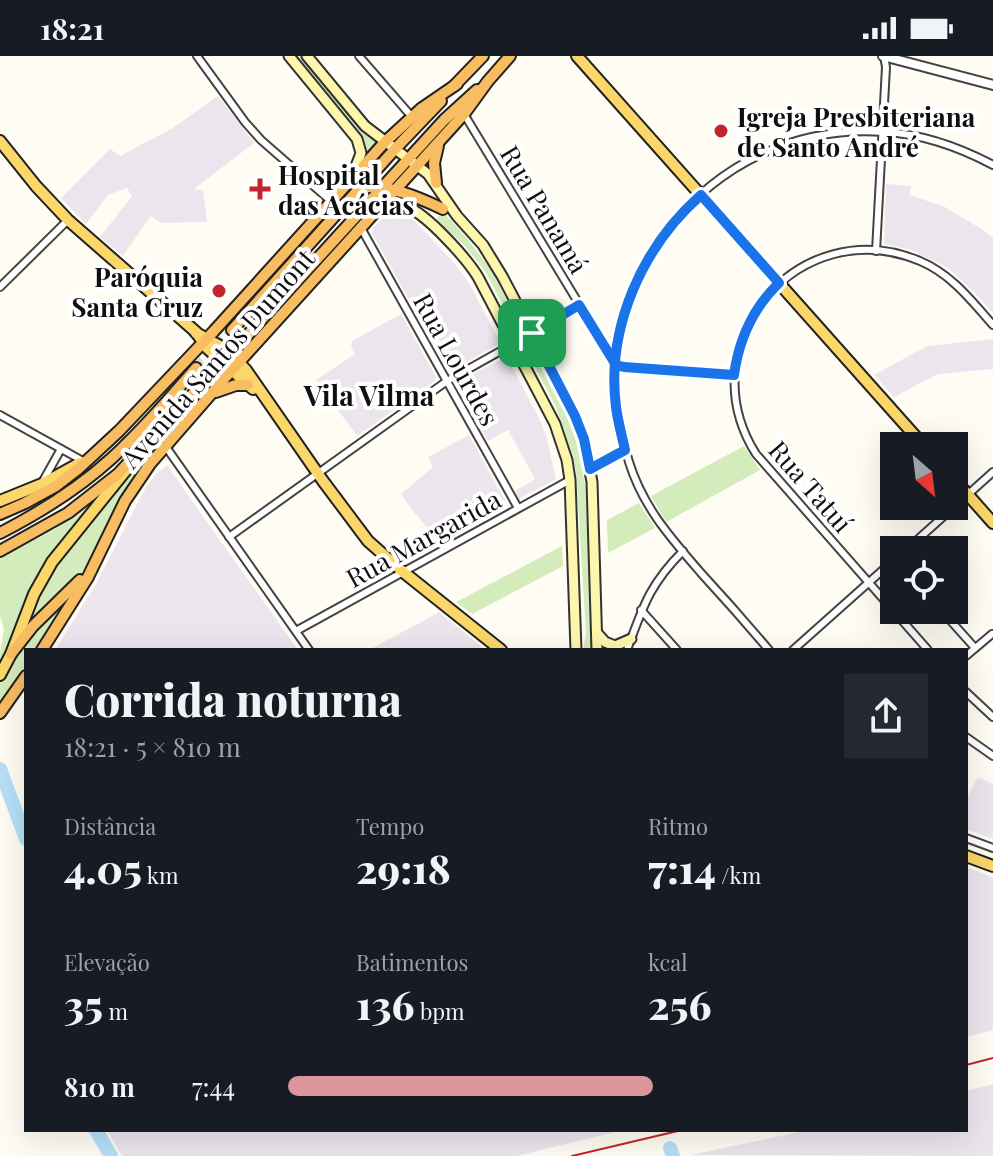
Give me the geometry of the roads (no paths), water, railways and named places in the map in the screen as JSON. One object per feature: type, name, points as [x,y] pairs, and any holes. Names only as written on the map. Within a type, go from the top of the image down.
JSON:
[{"type":"highway","name":"Avenida Santos Dumont","points":[[232,330],[483,56]]},
{"type":"highway","name":"Avenida Santos Dumont","points":[[243,340],[383,187],[439,142],[510,56]]},
{"type":"highway","name":"Avenida Santos Dumont","points":[[43,648],[88,577],[137,482],[150,464],[395,191],[413,162],[457,106],[488,81]]},
{"type":"highway","name":"Avenida Santos Dumont","points":[[0,514],[56,486],[129,421],[385,142],[412,117],[457,84]]},
{"type":"highway","points":[[436,183],[434,163],[439,142]]},
{"type":"highway","points":[[361,188],[383,187],[443,209]]},
{"type":"highway","points":[[228,315],[229,333],[235,342],[245,345],[257,343]]},
{"type":"highway","points":[[179,368],[195,365],[204,369],[212,384],[211,395],[236,385],[248,385]]},
{"type":"highway","name":"Avenida Santos Dumont","points":[[0,533],[59,500],[111,459],[196,368]]},
{"type":"highway","name":"Avenida Santos Dumont","points":[[0,551],[68,513],[111,480],[207,379]]},
{"type":"highway","points":[[0,525],[23,521]]},
{"type":"highway","points":[[11,654],[33,626],[77,584],[98,556]]},
{"type":"highway","points":[[0,713],[24,679]]},
{"type":"main road","points":[[289,56],[359,143],[360,160],[348,185]]},
{"type":"main road","points":[[307,56],[359,120],[436,183],[457,216],[490,256],[575,416],[590,469],[597,648]]},
{"type":"main road","points":[[577,56],[912,432]]},
{"type":"main road","points":[[0,141],[68,220],[196,333],[227,350],[248,385],[264,397]]},
{"type":"main road","points":[[376,211],[407,207],[457,249],[471,266],[555,424],[570,480],[578,648]]},
{"type":"main road","points":[[435,228],[433,218],[443,209],[457,216]]},
{"type":"main road","points":[[235,366],[261,390],[368,541],[498,648]]},
{"type":"main road","points":[[2,671],[28,607],[52,562],[135,457]]},
{"type":"main road","points":[[0,501],[42,484],[88,458]]},
{"type":"main road","points":[[968,495],[993,523]]},
{"type":"main road","points":[[597,633],[605,642],[615,646],[631,639]]},
{"type":"main road","points":[[968,857],[993,866]]},
{"type":"street","points":[[197,56],[261,140],[332,202]]},
{"type":"street","points":[[359,56],[412,117]]},
{"type":"street","points":[[876,251],[886,67],[884,56],[993,85]]},
{"type":"street","name":"Rua Panamá","points":[[464,114],[616,365]]},
{"type":"street","points":[[767,648],[653,515],[635,479],[616,408],[616,365],[625,315],[638,278],[665,233],[701,195],[744,164],[784,146],[827,135],[882,131],[938,142],[993,163]]},
{"type":"street","points":[[0,287],[68,220]]},
{"type":"street","name":"Rua Lourdes","points":[[361,228],[518,508]]},
{"type":"street","name":"Rua Tatuí","points":[[926,648],[756,454],[738,416],[734,392],[737,356],[746,329],[760,304],[779,283],[819,259],[853,251],[907,256],[937,270],[957,285],[993,325]]},
{"type":"street","points":[[532,333],[579,305]]},
{"type":"street","points":[[229,537],[447,381],[513,344]]},
{"type":"street","points":[[616,365],[734,375]]},
{"type":"street","points":[[0,415],[61,449],[88,458]]},
{"type":"street","points":[[166,447],[308,648]]},
{"type":"street","points":[[42,484],[61,449]]},
{"type":"street","points":[[590,469],[625,450]]},
{"type":"street","points":[[968,495],[993,472]]},
{"type":"street","name":"Rua Margarida","points":[[296,631],[570,480]]},
{"type":"street","points":[[922,536],[940,520]]},
{"type":"street","points":[[628,648],[641,610],[659,577],[683,551]]},
{"type":"street","points":[[795,648],[880,573]]},
{"type":"street","points":[[641,610],[675,648]]},
{"type":"street","points":[[954,624],[975,648]]},
{"type":"street","points":[[968,654],[992,634]]},
{"type":"street","points":[[968,694],[993,717]]},
{"type":"street","points":[[968,738],[993,756]]},
{"type":"street","points":[[968,839],[993,848]]},
{"type":"waterway","points":[[0,769],[24,834]]},
{"type":"waterway","points":[[97,1132],[111,1156]]},
{"type":"waterway","points":[[670,1148],[673,1156]]},
{"type":"tunnel","points":[[196,368],[232,330]]},
{"type":"tunnel","points":[[207,379],[243,340]]},
{"type":"railway","points":[[968,1064],[993,1058]]},
{"type":"railway","points":[[572,1156],[674,1132]]},
{"type":"place","name":"Igreja Presbiteriana de Santo André","points":[[721,131]]},
{"type":"place","name":"Hospital das Acácias","points":[[260,189]]},
{"type":"place","name":"Paróquia Santa Cruz","points":[[219,291]]},
{"type":"district","name":"Vila Vilma","points":[[369,394]]}]
